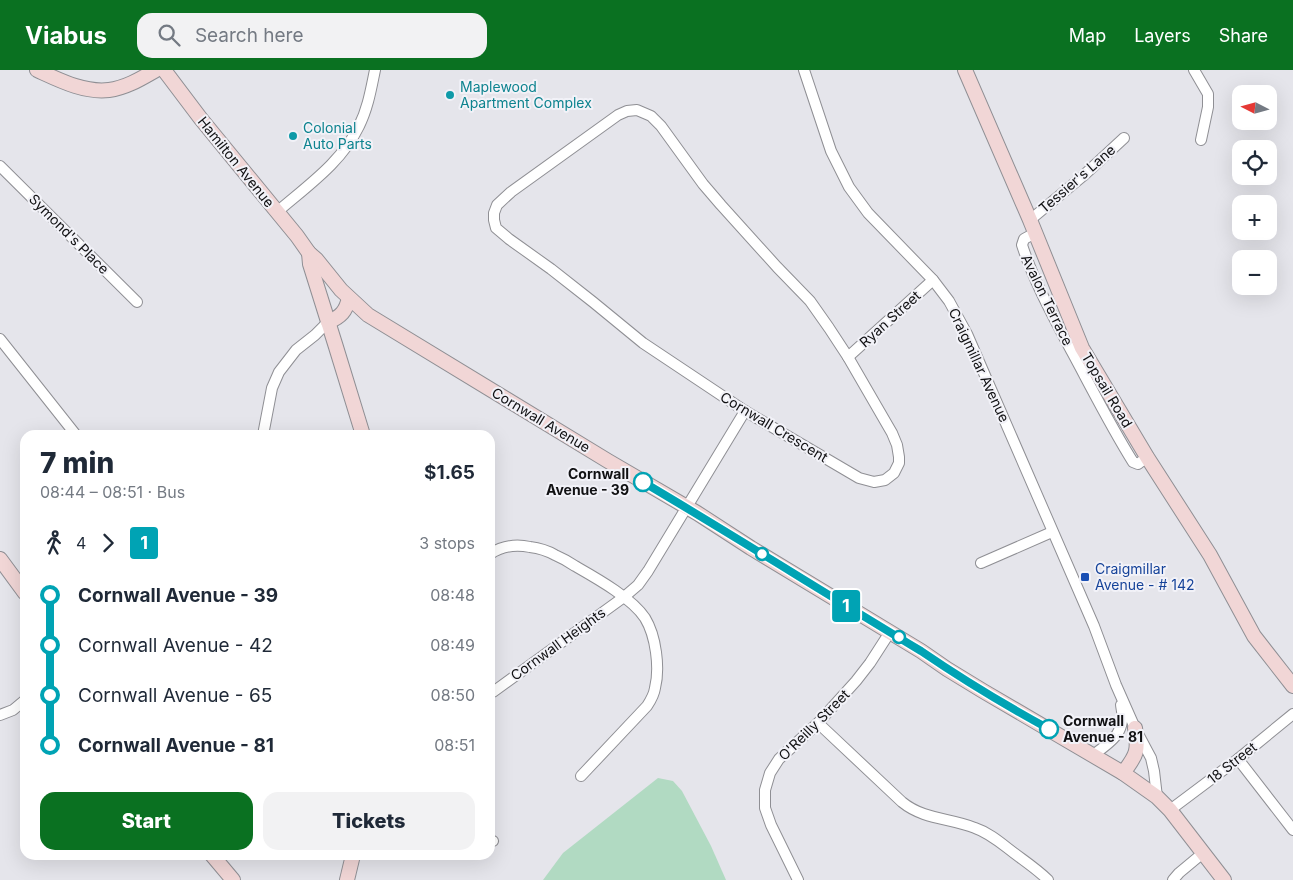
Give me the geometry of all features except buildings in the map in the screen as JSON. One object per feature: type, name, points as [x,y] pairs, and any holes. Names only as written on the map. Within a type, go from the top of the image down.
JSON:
[{"type":"main road","points":[[37,70],[78,86],[99,91],[130,84],[156,70]]},
{"type":"main road","name":"Hamilton Avenue","points":[[164,70],[309,253]]},
{"type":"main road","name":"Topsail Road","points":[[965,70],[1082,348],[1147,458],[1210,555],[1254,636],[1293,686]]},
{"type":"main road","points":[[309,253],[310,264],[361,430]]},
{"type":"main road","name":"Cornwall Avenue","points":[[309,253],[316,258],[349,298],[380,323],[686,507],[983,691],[1123,773],[1157,797],[1170,810],[1224,880]]},
{"type":"main road","points":[[328,322],[336,319],[346,309],[349,298]]},
{"type":"main road","points":[[0,559],[20,586]]},
{"type":"main road","points":[[1123,773],[1136,755],[1138,746],[1135,728]]},
{"type":"main road","points":[[216,860],[233,880]]},
{"type":"main road","points":[[347,880],[352,860]]},
{"type":"street","points":[[277,212],[324,172],[346,147],[359,127],[364,114],[375,70]]},
{"type":"street","name":"Craigmillar Avenue","points":[[804,70],[831,151],[849,187],[868,213],[933,280],[949,301],[967,334],[1094,626],[1135,728],[1151,758],[1157,797]]},
{"type":"street","points":[[1194,70],[1208,94],[1208,107],[1202,140]]},
{"type":"street","name":"Cornwall Crescent","points":[[632,110],[637,110],[656,120],[720,205],[810,301],[848,357],[892,433],[897,445],[899,463],[894,473],[885,480],[874,482],[859,478],[745,410],[642,343],[586,296],[509,239],[496,228],[494,212],[497,205],[511,192],[618,116],[632,110]]},
{"type":"street","name":"Tessier's Lane","points":[[1032,227],[1124,138]]},
{"type":"street","name":"Symond's Place","points":[[0,166],[137,302]]},
{"type":"street","name":"Ryan Street","points":[[848,357],[933,280]]},
{"type":"street","points":[[264,430],[272,388],[279,372],[296,350],[328,322]]},
{"type":"street","points":[[0,339],[72,430]]},
{"type":"street","name":"Cornwall Heights","points":[[495,691],[638,585],[648,572],[745,410]]},
{"type":"street","points":[[981,563],[1052,532]]},
{"type":"street","name":"Cornwall Heights","points":[[495,550],[512,546],[529,547],[555,555],[624,597],[645,618],[650,631],[656,655],[656,687],[652,697],[647,706],[581,776]]},
{"type":"street","name":"O'Reilly Street","points":[[798,880],[765,808],[765,790],[770,773],[779,758],[818,723],[856,681],[890,632]]},
{"type":"street","name":"Craigmillar Avenue","points":[[1094,755],[1108,744],[1121,729],[1122,712],[1116,684]]},
{"type":"street","points":[[0,715],[13,710],[20,704]]},
{"type":"street","name":"18 Street","points":[[1170,810],[1238,759],[1293,714]]},
{"type":"street","points":[[818,723],[912,810],[931,817],[970,826],[984,832],[1048,880]]},
{"type":"street","points":[[1238,759],[1293,830]]},
{"type":"street","points":[[1174,880],[1179,873],[1203,853]]},
{"type":"green space","points":[[658,778],[673,781],[682,791],[711,846],[726,880],[543,880],[563,853]]},
{"type":"bus line","name":"1","points":[[643,482],[898,636],[983,691],[1049,729]]},
{"type":"place","name":"Maplewood Apartment Complex","points":[[450,95]]},
{"type":"place","name":"Colonial Auto Parts","points":[[293,136]]},
{"type":"place","name":"Cornwall Avenue - 39","points":[[643,482]]},
{"type":"place","name":"Craigmillar Avenue - # 142","points":[[1085,577]]},
{"type":"place","name":"Cornwall Avenue - 81","points":[[1049,729]]}]
